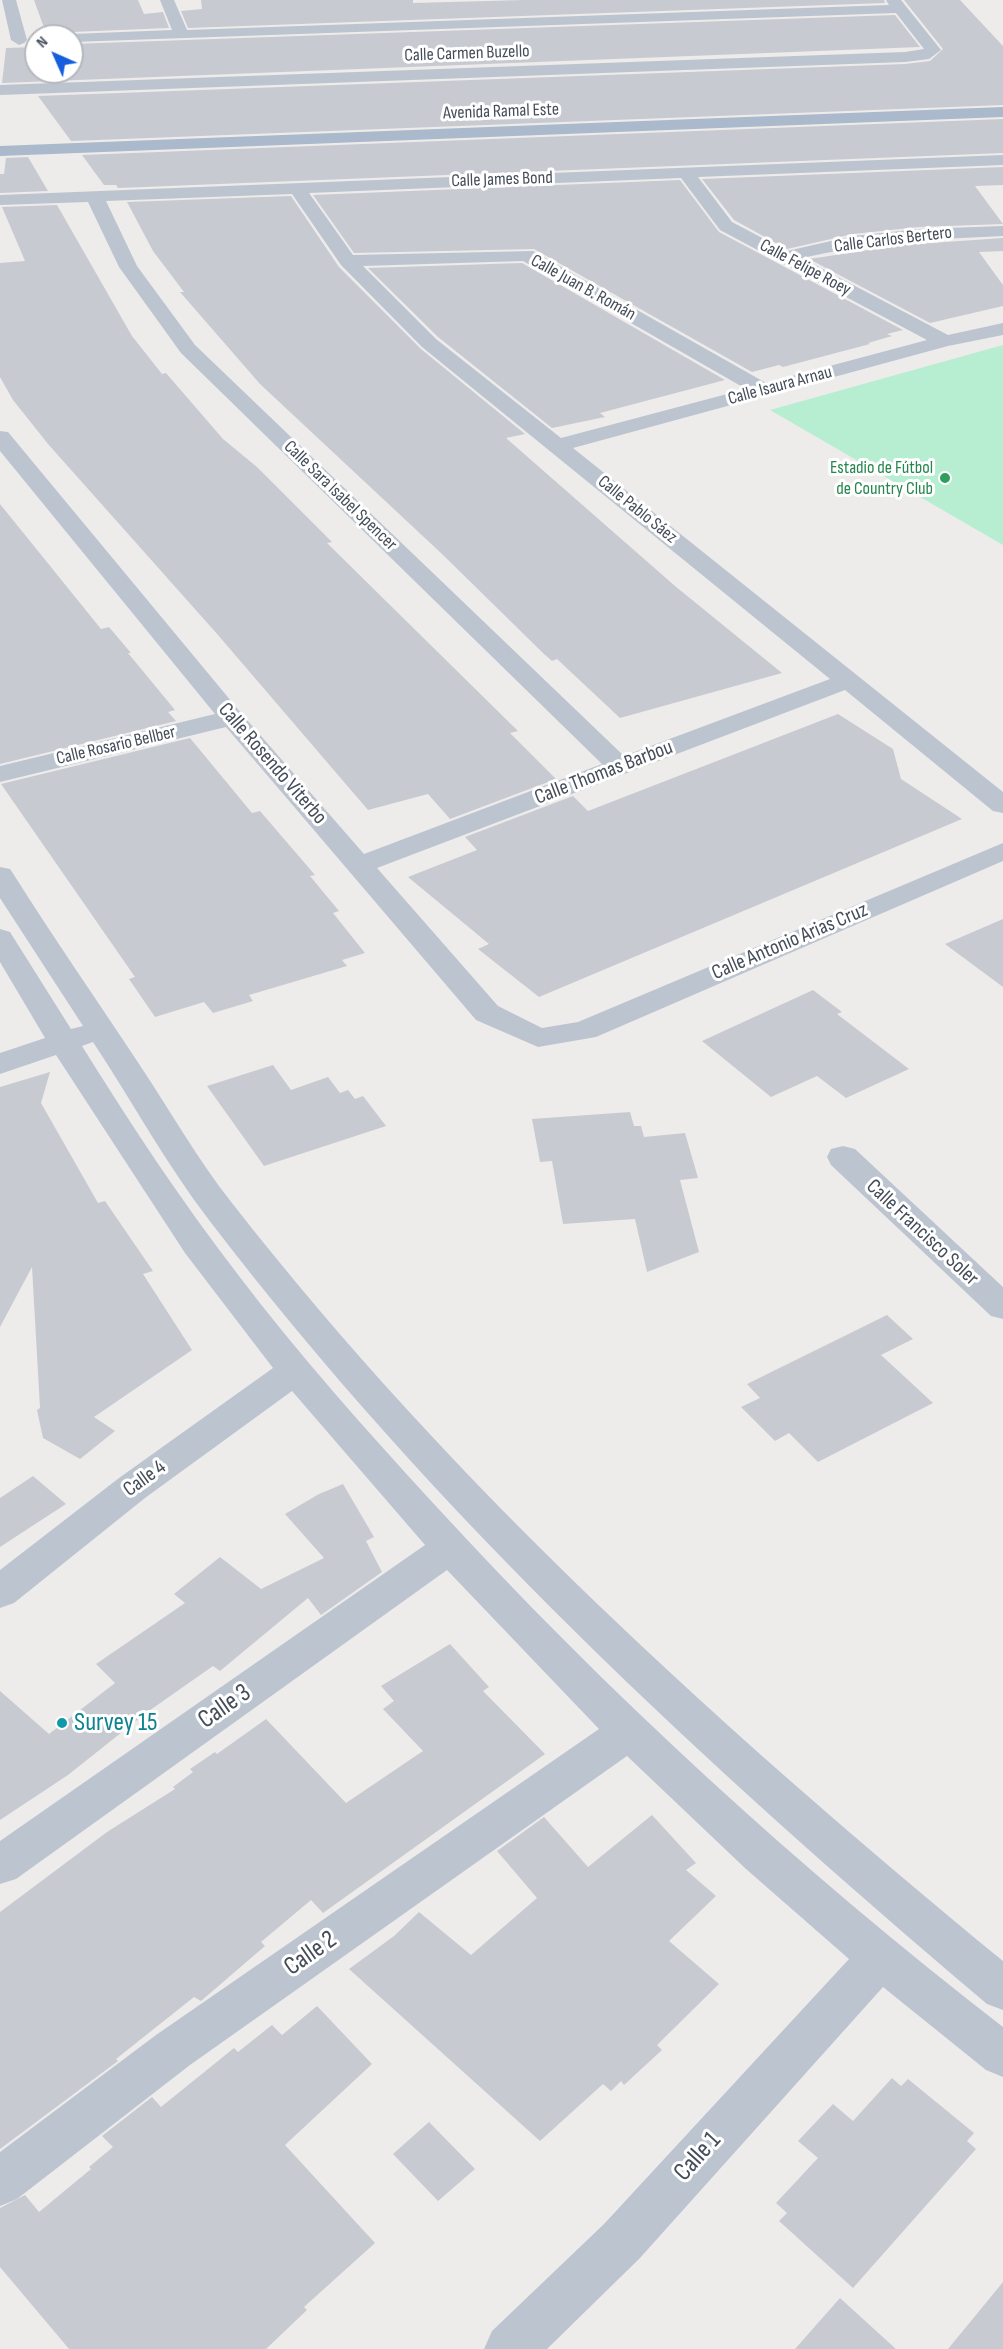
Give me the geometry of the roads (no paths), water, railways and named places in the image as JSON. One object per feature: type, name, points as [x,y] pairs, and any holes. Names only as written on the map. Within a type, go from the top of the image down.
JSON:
[{"type":"main road","name":"Avenida Ramal Este","points":[[0,152],[1003,112]]},
{"type":"street","points":[[9,0],[19,40]]},
{"type":"street","points":[[167,0],[181,34]]},
{"type":"street","points":[[84,38],[897,5]]},
{"type":"street","name":"Calle Carmen Buzello","points":[[0,90],[924,56],[933,50],[897,5]]},
{"type":"street","points":[[0,40],[24,40]]},
{"type":"street","name":"Calle James Bond","points":[[0,200],[1003,160]]},
{"type":"street","name":"Calle Felipe Roey","points":[[685,172],[726,226],[945,341]]},
{"type":"street","name":"Calle Pablo Sáez","points":[[298,189],[348,261],[429,343],[1003,805]]},
{"type":"street","name":"Calle Sara Isabel Spencer","points":[[94,197],[128,267],[189,349],[621,767]]},
{"type":"street","name":"Calle Carlos Bertero","points":[[784,257],[853,241],[919,234],[1003,231]]},
{"type":"street","name":"Calle Juan B. Román","points":[[348,261],[526,255],[763,390]]},
{"type":"street","name":"Calle Isaura Arnau","points":[[557,446],[945,341],[1003,329]]},
{"type":"street","name":"Calle Rosendo Viterbo","points":[[0,437],[232,718],[487,1013],[538,1038],[577,1031]]},
{"type":"street","name":"Calle Thomas Barbou","points":[[360,865],[847,681]]},
{"type":"street","name":"Calle Rosario Bellber","points":[[0,774],[232,718]]},
{"type":"street","name":"Calle Antonio Arias Cruz","points":[[577,1031],[1003,851]]},
{"type":"street","points":[[0,875],[218,1209],[390,1418],[493,1527],[617,1652],[904,1907],[1003,1989]]},
{"type":"street","points":[[0,938],[113,1122],[226,1284],[294,1371],[450,1548],[627,1733],[879,1959],[1003,2055]]},
{"type":"street","points":[[0,1064],[101,1029]]},
{"type":"street","name":"Calle Francisco Soler","points":[[843,1157],[869,1184],[1003,1307]]},
{"type":"street","name":"Calle 4","points":[[0,1593],[132,1488],[294,1371]]},
{"type":"street","name":"Calle 3","points":[[0,1865],[450,1548]]},
{"type":"street","name":"Calle 2","points":[[0,2182],[173,2050],[627,1733]]},
{"type":"street","name":"Calle 1","points":[[510,2349],[622,2241],[879,1959]]},
{"type":"place","name":"Estadio de Fútbol de Country Club","points":[[945,478]]},
{"type":"place","name":"Survey 15","points":[[62,1723]]}]
